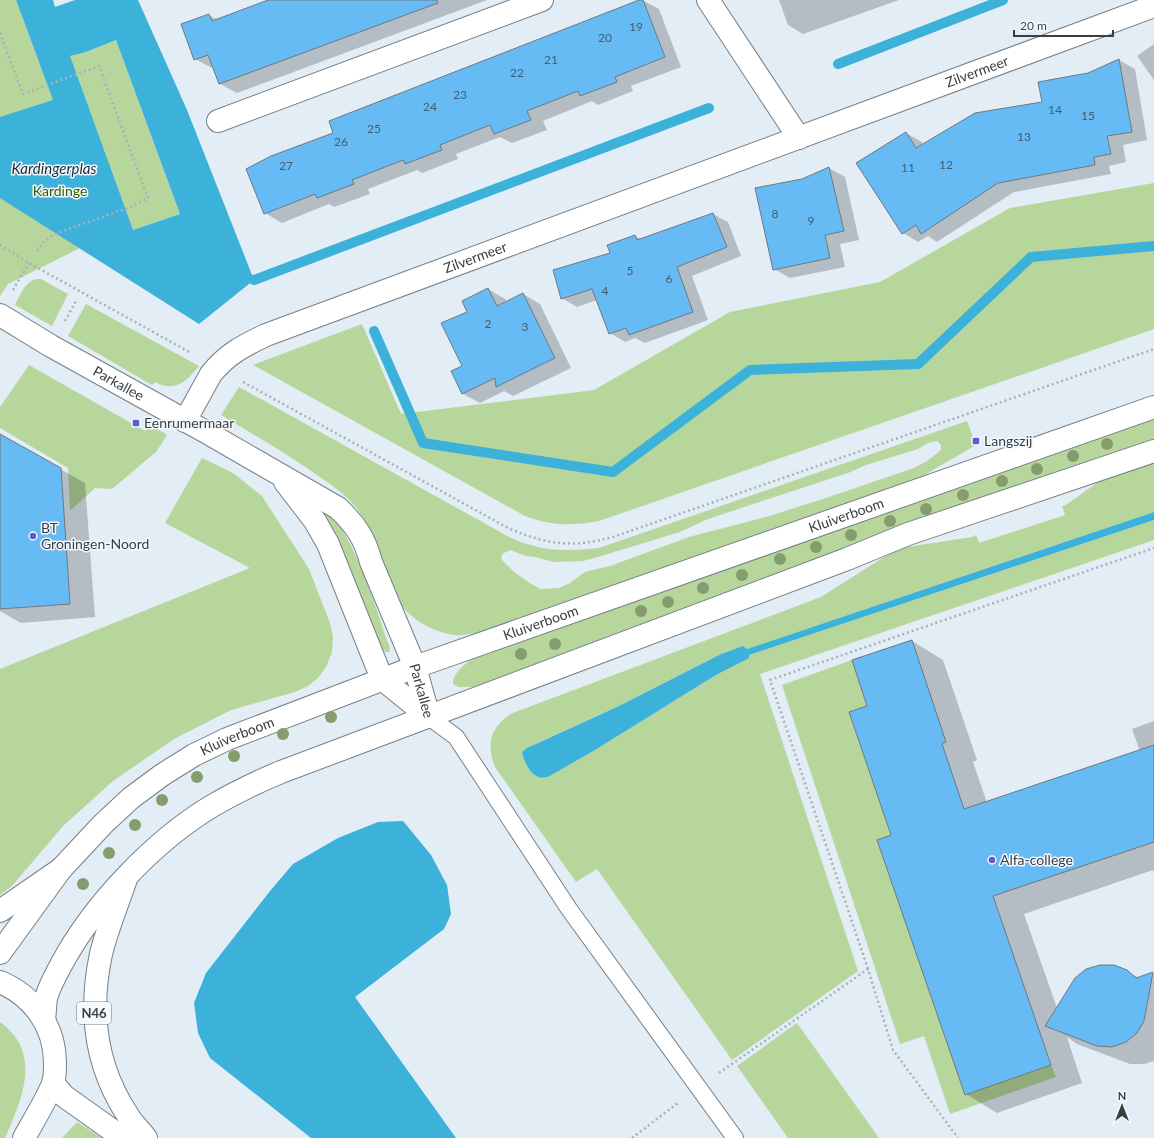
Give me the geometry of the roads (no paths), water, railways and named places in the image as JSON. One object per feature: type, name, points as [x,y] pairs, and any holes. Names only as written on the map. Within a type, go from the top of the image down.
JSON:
[{"type":"main road","points":[[218,121],[542,0]]},
{"type":"main road","points":[[708,0],[799,138]]},
{"type":"main road","name":"Zilvermeer","points":[[185,421],[211,374],[226,357],[236,350],[266,335],[294,323],[1154,6]]},
{"type":"main road","name":"Parkallee","points":[[0,315],[51,346],[206,432],[338,508],[350,519],[360,532],[367,546],[371,562],[415,666],[429,717]]},
{"type":"main road","name":"Kluiverboom","points":[[0,952],[61,869],[103,824],[131,798],[162,774],[194,755],[227,739],[415,666],[1154,408]]},
{"type":"main road","points":[[44,1020],[46,998],[53,981],[70,948],[96,912],[153,849],[211,806],[247,787],[281,772],[839,562],[908,534],[1154,451]]},
{"type":"main road","name":"Parkallee","points":[[279,475],[315,521],[328,544],[382,679],[429,717]]},
{"type":"main road","points":[[0,911],[61,869]]},
{"type":"main road","name":"N46","points":[[126,879],[102,952],[96,984],[94,1016],[98,1047],[115,1093],[127,1115],[146,1138]]},
{"type":"main road","points":[[0,982],[11,987],[28,999],[41,1014],[50,1032],[55,1052],[55,1072],[53,1083],[24,1138]]},
{"type":"main road","points":[[53,1083],[64,1096],[123,1138]]},
{"type":"lane","points":[[429,717],[456,736],[570,910],[735,1138]]},
{"type":"water","name":"Kardingerplas","points":[[16,0],[53,0],[55,7],[75,0],[138,0],[187,110],[254,280],[199,324],[0,198],[0,117],[53,100]],"holes":[[[116,40],[180,214],[133,230],[70,56],[86,52]]]},
{"type":"water","points":[[1154,512],[1154,520],[749,655],[749,658],[716,675],[595,750],[548,777],[538,777],[527,766],[522,752],[527,748],[619,706],[721,654],[743,646],[747,649]]},
{"type":"water","points":[[403,821],[431,855],[447,885],[451,914],[444,929],[355,997],[456,1138],[311,1138],[210,1058],[198,1033],[194,1003],[206,973],[293,864],[338,838],[378,822]]},
{"type":"waterway","points":[[838,64],[1003,0]]},
{"type":"waterway","points":[[254,280],[709,108]]},
{"type":"waterway","points":[[374,331],[423,443],[613,472],[750,370],[918,364],[1031,257],[1154,246]]},
{"type":"place","name":"Eenrumermaar","points":[[136,423]]},
{"type":"place","name":"Langszij","points":[[976,441]]},
{"type":"place","name":"BT Groningen-Noord","points":[[33,536]]},
{"type":"place","name":"Alfa-college","points":[[992,860]]},
{"type":"park label","name":"Kardinge","points":[[60,191]]}]
